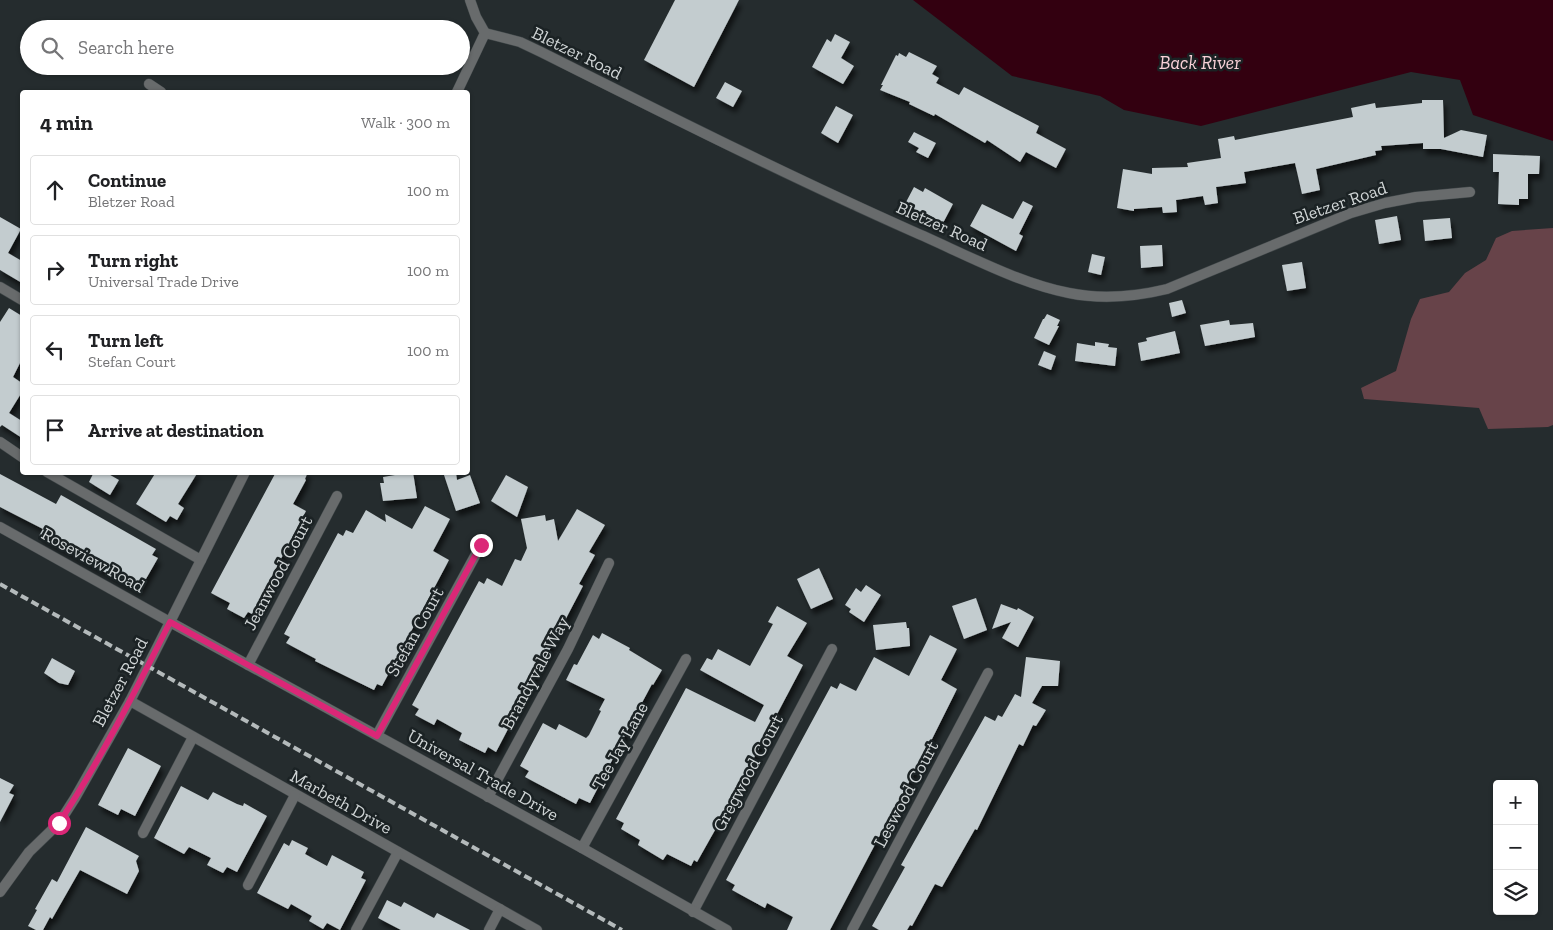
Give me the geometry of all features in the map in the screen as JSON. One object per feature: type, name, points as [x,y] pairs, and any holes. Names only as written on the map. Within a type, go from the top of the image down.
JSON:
[{"type":"street","points":[[470,0],[476,17],[485,33],[470,65]]},
{"type":"street","name":"Bletzer Road","points":[[485,33],[520,42],[722,143],[878,216],[1001,270],[1037,284],[1069,293],[1120,298],[1145,295],[1167,289],[1351,213],[1385,203],[1416,197],[1470,192]]},
{"type":"street","points":[[458,90],[465,75]]},
{"type":"street","points":[[149,84],[158,90]]},
{"type":"street","points":[[0,287],[20,299]]},
{"type":"street","points":[[0,442],[20,456]]},
{"type":"street","points":[[52,475],[200,560]]},
{"type":"street","name":"Bletzer Road","points":[[0,892],[29,852],[63,817],[130,701],[243,475]]},
{"type":"street","name":"Jeanwood Court","points":[[248,665],[337,496]]},
{"type":"street","name":"Roseview Road","points":[[0,528],[170,622]]},
{"type":"street","name":"Stefan Court","points":[[377,736],[481,545]]},
{"type":"street","name":"Brandyvale Way","points":[[488,797],[568,649],[609,563]]},
{"type":"street","name":"Universal Trade Drive","points":[[170,622],[582,848],[727,930]]},
{"type":"street","name":"Gregwood Court","points":[[693,912],[832,650]]},
{"type":"street","name":"Tee Jay Lane","points":[[582,848],[686,659]]},
{"type":"street","name":"Leswood Court","points":[[852,930],[988,673]]},
{"type":"street","name":"Marbeth Drive","points":[[130,701],[537,930]]},
{"type":"street","points":[[143,833],[193,737]]},
{"type":"street","points":[[248,885],[295,795]]},
{"type":"street","points":[[356,930],[398,852]]},
{"type":"street","points":[[489,930],[500,909]]},
{"type":"shaded area","points":[[1553,228],[1553,425],[1548,427],[1488,429],[1479,408],[1364,399],[1361,388],[1396,371],[1411,319],[1420,299],[1449,292],[1465,273],[1486,260],[1496,238],[1512,231]]},
{"type":"water","name":"Back River","points":[[913,0],[1553,0],[1553,141],[1473,115],[1460,80],[1411,72],[1201,126],[1124,110],[1100,96],[1012,76]]},
{"type":"building","points":[[675,0],[739,0],[694,87],[644,60]]},
{"type":"building","points":[[835,34],[850,42],[841,58],[854,66],[843,84],[812,67],[827,39],[831,42]]},
{"type":"building","points":[[909,52],[937,66],[932,74],[939,78],[936,83],[959,95],[964,87],[1039,126],[1036,133],[1066,149],[1056,168],[1026,152],[1020,162],[987,140],[985,143],[935,114],[934,116],[909,104],[910,102],[880,90],[896,55],[898,56],[899,53],[906,57]]},
{"type":"building","points":[[725,82],[742,91],[733,107],[716,98]]},
{"type":"building","points":[[1422,100],[1443,100],[1444,138],[1461,130],[1487,135],[1483,157],[1441,149],[1423,149],[1423,143],[1381,146],[1382,150],[1375,151],[1376,155],[1316,169],[1320,190],[1302,194],[1295,163],[1244,172],[1246,183],[1216,187],[1218,203],[1205,205],[1203,196],[1176,200],[1177,212],[1163,213],[1162,207],[1134,209],[1134,211],[1117,208],[1123,169],[1152,174],[1152,168],[1188,167],[1187,163],[1221,158],[1218,139],[1234,136],[1235,140],[1353,117],[1351,108],[1375,103],[1376,108],[1422,103]]},
{"type":"building","points":[[836,106],[853,115],[838,143],[821,133]]},
{"type":"building","points":[[914,132],[936,143],[928,158],[916,152],[919,148],[908,142]]},
{"type":"building","points":[[1493,154],[1540,156],[1539,174],[1528,174],[1528,199],[1519,199],[1519,205],[1498,204],[1499,172],[1493,172]]},
{"type":"building","points":[[914,187],[923,192],[925,188],[953,204],[943,223],[905,204]]},
{"type":"building","points":[[1023,201],[1033,206],[1019,234],[1023,236],[1016,251],[970,226],[982,204],[1013,219]]},
{"type":"building","points":[[1397,216],[1401,240],[1379,244],[1375,220]]},
{"type":"building","points":[[0,217],[20,228],[8,253],[20,260],[20,282],[0,270]]},
{"type":"building","points":[[1450,218],[1452,238],[1425,241],[1423,220]]},
{"type":"building","points":[[1162,245],[1163,266],[1141,268],[1140,246]]},
{"type":"building","points":[[1092,254],[1105,257],[1101,275],[1088,272]]},
{"type":"building","points":[[1302,262],[1306,288],[1287,291],[1282,265]]},
{"type":"building","points":[[1182,300],[1186,313],[1172,317],[1169,303]]},
{"type":"building","points":[[9,308],[20,315],[20,363],[13,377],[20,382],[20,395],[9,413],[20,420],[20,437],[2,425],[0,427],[0,322]]},
{"type":"building","points":[[1047,314],[1060,320],[1057,326],[1059,326],[1049,345],[1034,338]]},
{"type":"building","points":[[1229,320],[1230,325],[1253,323],[1255,337],[1205,346],[1200,325]]},
{"type":"building","points":[[1175,331],[1180,353],[1141,361],[1138,343],[1147,341],[1146,338]]},
{"type":"building","points":[[1095,342],[1109,344],[1108,347],[1117,348],[1115,366],[1075,361],[1077,343],[1095,346]]},
{"type":"building","points":[[1044,351],[1056,356],[1051,370],[1038,365]]},
{"type":"building","points":[[0,474],[56,504],[61,495],[156,549],[152,555],[158,558],[139,591],[39,536],[43,529],[0,507]]},
{"type":"building","points":[[92,475],[110,475],[119,480],[110,495],[89,482]]},
{"type":"building","points":[[154,475],[196,475],[178,504],[184,508],[177,520],[170,516],[166,522],[136,504]]},
{"type":"building","points":[[274,475],[307,475],[293,504],[306,511],[252,614],[248,612],[244,618],[227,609],[230,603],[211,593]]},
{"type":"building","points":[[413,475],[417,498],[383,501],[380,483],[384,483],[383,477]]},
{"type":"building","points":[[444,475],[456,475],[457,480],[470,475],[480,503],[456,511]]},
{"type":"building","points":[[506,475],[528,487],[517,517],[491,501]]},
{"type":"building","points":[[425,506],[450,519],[433,551],[449,560],[382,686],[377,684],[374,690],[315,661],[316,659],[286,643],[290,637],[284,634],[338,533],[343,536],[346,530],[353,533],[366,510],[386,522],[385,514],[412,529]]},
{"type":"building","points":[[577,509],[605,525],[589,552],[595,555],[579,584],[583,586],[496,752],[488,747],[485,753],[459,740],[462,733],[437,719],[434,725],[415,715],[419,709],[412,705],[479,581],[484,584],[487,578],[502,586],[515,559],[521,561],[527,548],[521,519],[545,515],[546,521],[554,519],[558,541]]},
{"type":"building","points":[[819,568],[833,599],[811,609],[797,579]]},
{"type":"building","points":[[866,585],[881,595],[864,622],[849,612],[851,609],[845,605],[856,588],[861,592]]},
{"type":"building","points":[[976,598],[987,630],[964,639],[952,606]]},
{"type":"building","points":[[1001,604],[1017,610],[1018,608],[1034,617],[1018,647],[1002,638],[1011,622],[992,629]]},
{"type":"building","points":[[777,606],[807,623],[787,656],[803,665],[697,862],[694,860],[691,866],[667,854],[663,860],[638,845],[640,840],[621,829],[624,823],[616,819],[686,688],[755,722],[764,705],[700,670],[707,658],[712,660],[718,649],[750,666],[773,624],[768,622]]},
{"type":"building","points":[[906,622],[907,628],[909,628],[910,646],[876,650],[873,625]]},
{"type":"building","points":[[602,633],[630,648],[629,650],[662,670],[652,684],[590,803],[579,798],[576,804],[525,777],[529,771],[520,766],[543,723],[556,730],[559,724],[586,738],[589,735],[605,699],[566,680],[574,664],[577,665],[593,635],[599,639]]},
{"type":"building","points":[[930,635],[957,649],[941,680],[957,689],[921,761],[830,930],[787,930],[793,917],[767,903],[765,908],[732,890],[735,885],[726,880],[831,686],[837,689],[840,683],[856,691],[874,657],[909,676]]},
{"type":"building","points":[[1026,657],[1060,661],[1058,686],[1042,686],[1032,703],[1046,710],[1036,726],[1033,725],[1023,746],[1019,744],[977,830],[975,829],[942,887],[935,884],[912,926],[910,925],[907,930],[879,930],[872,926],[905,867],[901,865],[985,716],[995,721],[998,715],[1002,717],[1015,694],[1021,697]]},
{"type":"building","points":[[52,658],[75,671],[68,685],[59,683],[44,673]]},
{"type":"building","points":[[128,748],[161,766],[135,816],[121,809],[118,815],[98,805]]},
{"type":"building","points":[[0,778],[14,785],[9,793],[14,795],[0,822]]},
{"type":"building","points":[[181,786],[208,800],[213,792],[237,804],[243,806],[244,803],[267,816],[237,872],[227,867],[223,873],[207,865],[211,858],[189,847],[184,854],[154,838]]},
{"type":"building","points":[[86,827],[139,856],[136,861],[139,871],[127,894],[80,870],[52,919],[50,917],[43,930],[36,930],[28,926],[52,879],[57,882]]},
{"type":"building","points":[[292,840],[308,848],[305,854],[327,866],[332,855],[364,872],[361,878],[366,880],[340,930],[327,923],[323,929],[309,921],[312,916],[291,904],[288,909],[257,893],[284,843],[289,846]]},
{"type":"building","points":[[387,900],[401,907],[404,902],[434,918],[437,913],[470,930],[401,930],[378,918]]},
{"type":"railway","points":[[0,584],[622,930]]},
{"type":"route","points":[[59,823],[76,798],[130,701],[170,622],[377,736],[481,545]]}]
